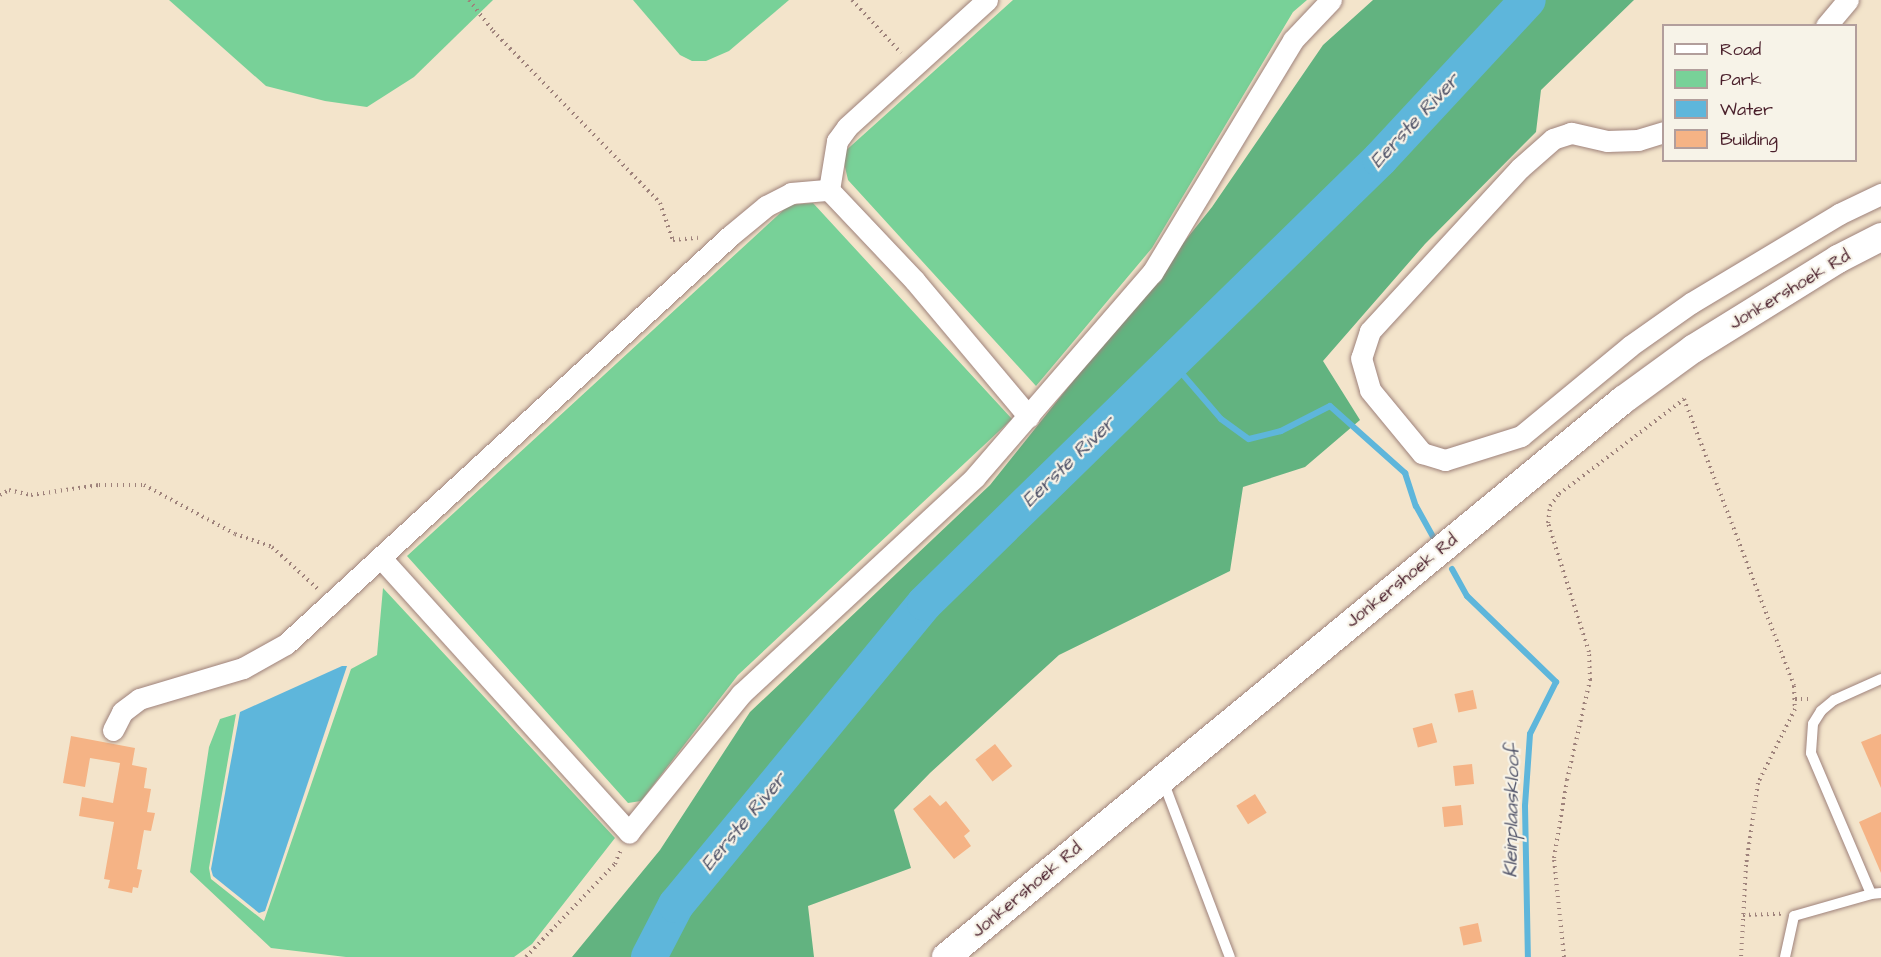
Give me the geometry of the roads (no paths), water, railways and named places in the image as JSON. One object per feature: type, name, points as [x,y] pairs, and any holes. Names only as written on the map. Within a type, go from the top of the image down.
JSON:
[{"type":"street","points":[[828,190],[837,141],[913,67],[987,0]]},
{"type":"street","points":[[381,558],[629,832],[741,694],[933,518],[1029,417],[1152,273],[1287,49],[1331,0]]},
{"type":"street","points":[[1828,24],[1848,0]]},
{"type":"street","points":[[1662,133],[1638,140],[1607,141],[1571,133],[1553,139],[1520,168],[1370,331],[1361,358],[1370,390],[1422,453],[1445,460],[1521,436],[1630,346],[1691,303],[1839,214],[1881,194]]},
{"type":"street","points":[[112,730],[122,712],[139,699],[267,657],[333,602],[731,235],[779,197],[805,190],[828,190],[915,281],[1029,417]]},
{"type":"street","name":"Jonkershoek Rd","points":[[946,957],[1623,400],[1693,349],[1838,259],[1881,237]]},
{"type":"lane","points":[[1785,957],[1794,916],[1876,893],[1816,769],[1812,740],[1813,723],[1828,705],[1881,679]]},
{"type":"lane","points":[[1162,777],[1230,957]]},
{"type":"water","points":[[342,666],[347,666],[265,911],[259,913],[213,876],[211,869],[240,712]]},
{"type":"waterway","name":"Eerste River","points":[[649,957],[676,905],[925,603],[1380,159],[1528,0]]},
{"type":"waterway","name":"Kleinplaaskloof","points":[[1172,362],[1221,419],[1249,439],[1281,431],[1330,406],[1405,473],[1416,506],[1434,538]]},
{"type":"waterway","name":"Kleinplaaskloof","points":[[1452,569],[1467,596],[1556,682],[1530,734],[1525,806],[1528,957]]}]
